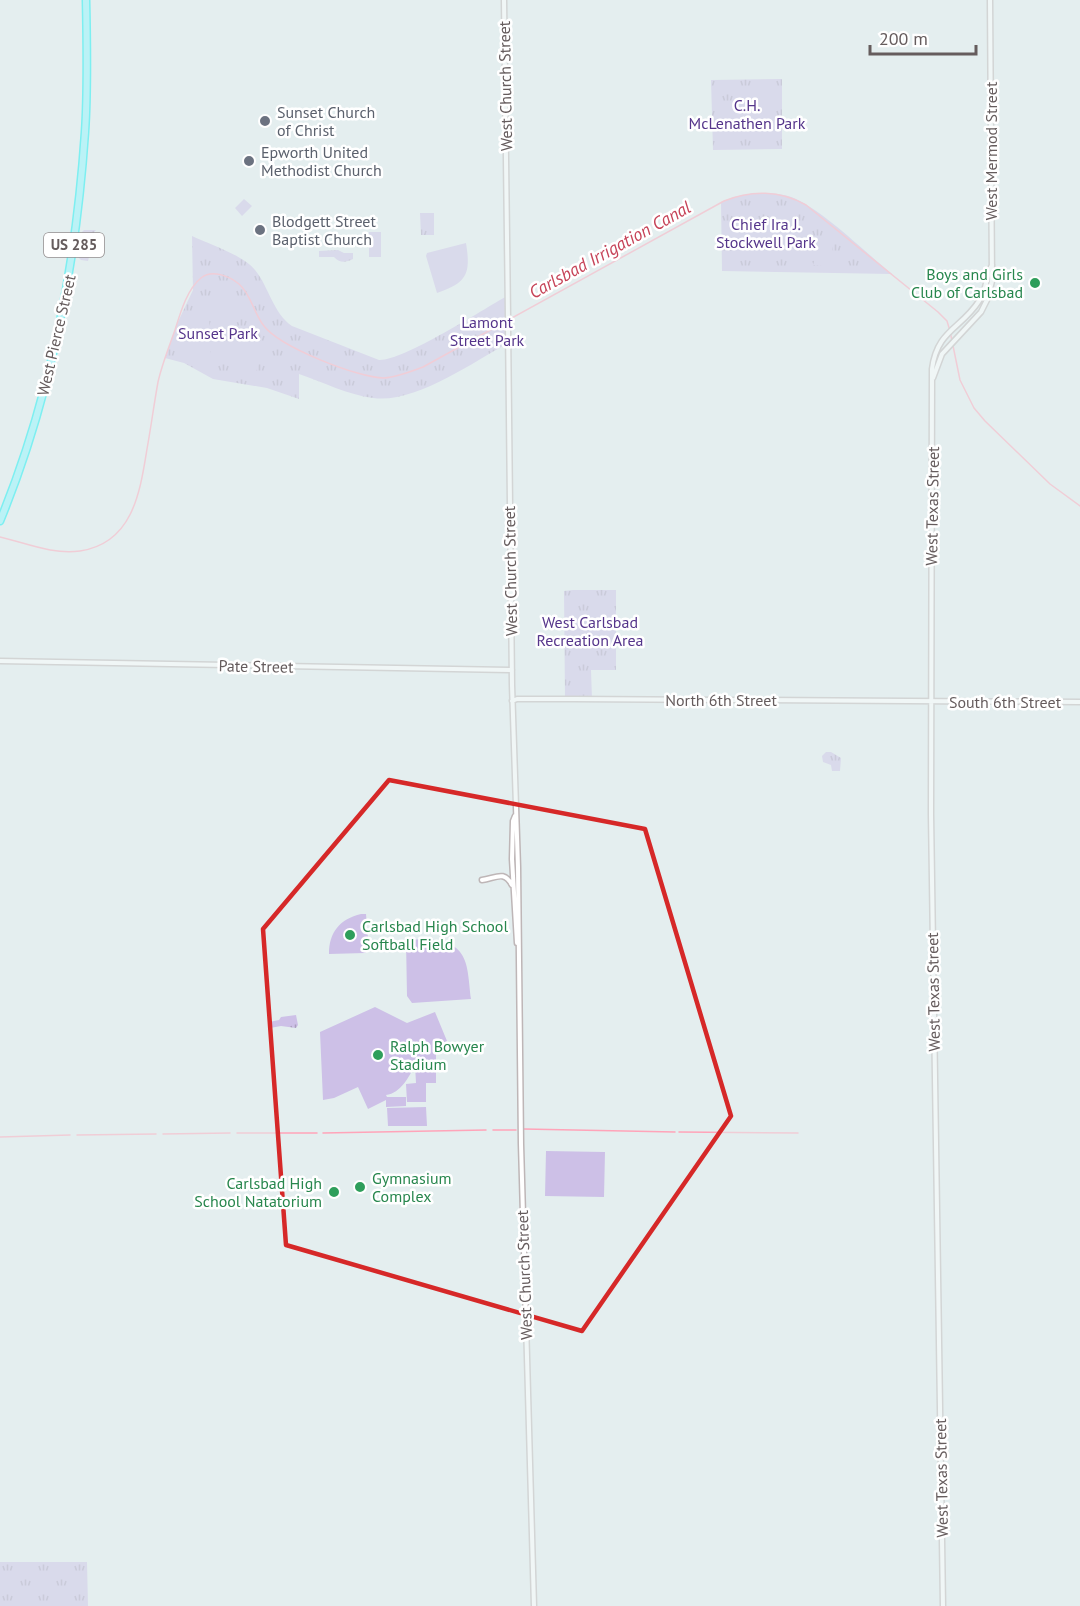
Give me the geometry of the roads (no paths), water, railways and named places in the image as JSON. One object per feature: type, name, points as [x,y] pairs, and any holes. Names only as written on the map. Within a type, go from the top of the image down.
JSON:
[{"type":"highway","name":"West Pierce Street","points":[[0,521],[38,410],[61,319],[70,272],[86,131],[86,0]]},
{"type":"street","name":"West Church Street","points":[[504,0],[508,317]]},
{"type":"street","name":"West Mermod Street","points":[[990,0],[992,265]]},
{"type":"street","name":"West Texas Street","points":[[943,1606],[930,702],[932,369],[934,357],[944,336],[981,298],[992,265]]},
{"type":"street","name":"West Texas Street","points":[[933,378],[940,357],[972,325],[985,306],[994,270],[992,265]]},
{"type":"street","name":"West Church Street","points":[[508,326],[512,701],[515,816],[518,832],[524,1293],[534,1606]]},
{"type":"street","name":"Pate Street","points":[[0,661],[512,670]]},
{"type":"street","name":"North 6th Street","points":[[512,701],[517,699],[574,699],[930,702]]},
{"type":"street","name":"South 6th Street","points":[[930,702],[1080,702]]},
{"type":"street","name":"West Church Street","points":[[515,816],[512,839],[515,938],[518,945]]},
{"type":"street","points":[[482,880],[496,875],[505,876],[514,887]]},
{"type":"waterway","name":"Carlsbad Irrigation Canal","points":[[0,537],[50,550],[70,552],[98,546],[112,538],[123,527],[131,513],[141,482],[158,382],[164,362],[188,295],[205,275],[220,275],[239,284],[247,293],[264,326],[286,343],[339,367],[372,377],[384,378],[423,367],[724,201],[755,193],[786,196],[806,205],[938,312],[947,321],[960,380],[974,408],[1050,484],[1080,506]]},
{"type":"waterway","points":[[524,1129],[675,1132]]},
{"type":"waterway","points":[[323,1133],[486,1130]]},
{"type":"waterway","points":[[493,1130],[516,1130]]},
{"type":"waterway","points":[[679,1132],[798,1133]]},
{"type":"waterway","points":[[163,1134],[230,1133]]},
{"type":"waterway","points":[[237,1133],[317,1133]]},
{"type":"waterway","points":[[77,1135],[156,1134]]},
{"type":"waterway","points":[[0,1137],[70,1135]]},
{"type":"place","name":"Sunset Church of Christ","points":[[265,121]]},
{"type":"place","name":"Epworth United Methodist Church","points":[[249,161]]},
{"type":"place","name":"Blodgett Street Baptist Church","points":[[260,230]]},
{"type":"place","name":"Boys and Girls Club of Carlsbad","points":[[1035,283]]},
{"type":"place","name":"Carlsbad High School Softball Field","points":[[350,935]]},
{"type":"place","name":"Ralph Bowyer Stadium","points":[[378,1055]]},
{"type":"place","name":"Gymnasium Complex","points":[[360,1187]]},
{"type":"place","name":"Carlsbad High School Natatorium","points":[[334,1192]]},
{"type":"park label","name":"C.H. McLenathen Park","points":[[747,114]]},
{"type":"park label","name":"Chief Ira J. Stockwell Park","points":[[766,233]]},
{"type":"park label","name":"Lamont Street Park","points":[[487,331]]},
{"type":"park label","name":"Sunset Park","points":[[218,333]]},
{"type":"park label","name":"West Carlsbad Recreation Area","points":[[590,631]]}]
